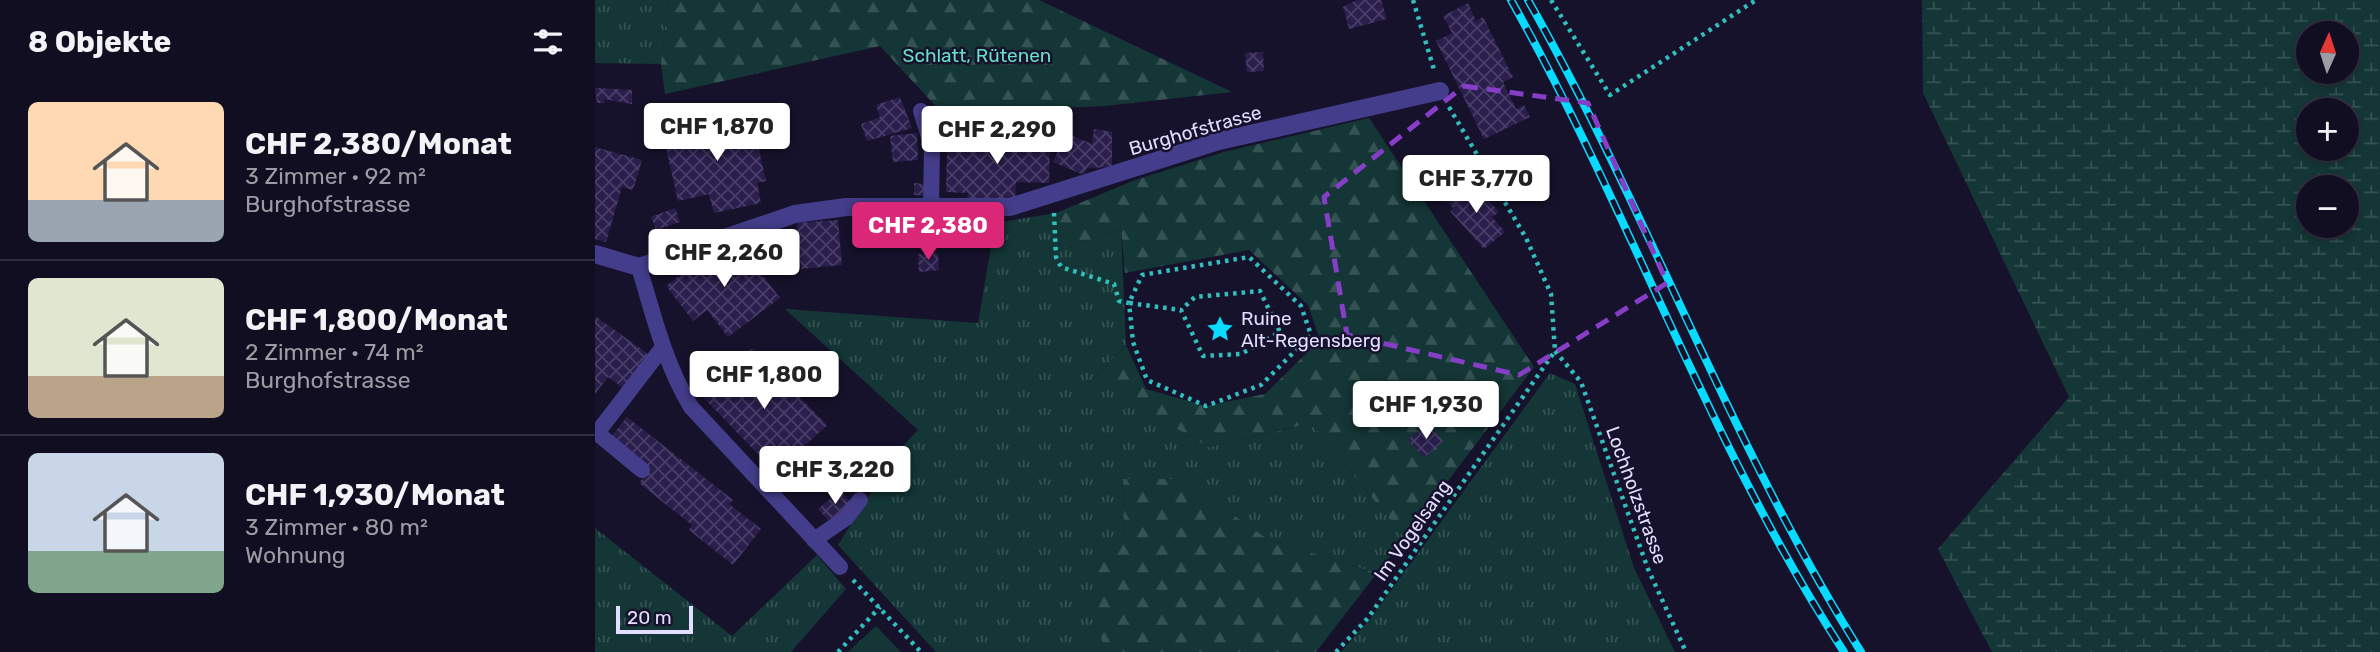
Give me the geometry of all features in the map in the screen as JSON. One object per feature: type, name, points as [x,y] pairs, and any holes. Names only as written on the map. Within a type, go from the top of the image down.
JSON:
[{"type":"street","name":"Burghofstrasse","points":[[639,267],[795,214],[846,207],[1010,207],[1219,142],[1440,91]]},
{"type":"street","points":[[595,254],[639,267]]},
{"type":"lane","points":[[921,111],[932,147],[931,208]]},
{"type":"lane","points":[[639,267],[663,347],[678,385],[691,407],[840,567]]},
{"type":"lane","points":[[642,470],[597,433],[663,347]]},
{"type":"lane","points":[[814,540],[846,518],[860,500]]},
{"type":"path","points":[[1413,0],[1440,91],[1526,238],[1551,294],[1555,351]]},
{"type":"path","points":[[1551,0],[1610,95],[1756,0]]},
{"type":"path","points":[[1054,213],[1056,257],[1061,267],[1114,284],[1119,301],[1181,310]]},
{"type":"path","points":[[1249,257],[1301,306],[1311,335],[1261,385],[1206,406],[1147,380],[1133,342],[1129,303],[1142,275],[1249,257]]},
{"type":"path","points":[[1260,291],[1280,332],[1241,354],[1203,356],[1181,310],[1195,297],[1260,291]]},
{"type":"path","name":"Im Vogelsang","points":[[1336,652],[1368,618],[1555,351]]},
{"type":"path","name":"Lochholzstrasse","points":[[1555,351],[1581,382],[1648,569],[1686,652]]},
{"type":"path","points":[[840,567],[921,652]]},
{"type":"path","points":[[838,652],[880,607]]},
{"type":"highlighted area","points":[[1464,86],[1588,103],[1667,283],[1519,375],[1347,335],[1324,197]]},
{"type":"green space","points":[[595,0],[668,0],[661,64],[595,63]]},
{"type":"green space","name":"Schlatt, Rütenen","points":[[668,0],[1039,0],[1232,92],[1105,106],[942,113],[880,46],[665,94],[661,64]]},
{"type":"green space","points":[[1922,0],[2380,0],[2380,652],[1992,652],[1938,549],[2069,397],[1923,93]]},
{"type":"green space","points":[[1369,118],[1534,367],[1405,538],[1311,423],[1209,447],[1091,380],[1126,345],[1146,389],[1206,406],[1265,394],[1320,340],[1308,305],[1249,250],[1125,273],[1121,229],[1060,250],[1056,213],[1135,180],[1224,152]]},
{"type":"green space","points":[[1056,213],[1060,250],[1121,229],[1126,345],[1092,379],[1209,447],[1311,423],[1405,538],[1377,573],[1269,540],[1182,479],[1123,479],[1125,541],[1098,629],[1106,652],[936,652],[838,545],[895,454],[918,430],[785,309],[978,323],[995,223]]},
{"type":"green space","points":[[1550,373],[1575,384],[1634,568],[1675,652],[1341,652],[1370,619]]},
{"type":"green space","points":[[1123,479],[1182,479],[1269,540],[1377,573],[1316,652],[1106,652],[1098,630],[1094,556],[1125,541]]},
{"type":"green space","points":[[595,528],[732,636],[817,555],[846,589],[791,652],[595,652]]},
{"type":"green space","points":[[876,626],[901,652],[848,652]]},
{"type":"building","points":[[1357,0],[1381,0],[1387,19],[1349,29],[1343,7]]},
{"type":"building","points":[[1468,3],[1476,21],[1483,17],[1513,77],[1503,82],[1516,109],[1524,105],[1530,117],[1484,139],[1436,41],[1452,33],[1443,16]]},
{"type":"building","points":[[1263,52],[1264,71],[1247,72],[1245,53]]},
{"type":"building","points":[[595,88],[632,90],[632,104],[604,99],[604,103],[597,103]]},
{"type":"building","points":[[900,97],[912,128],[867,141],[861,124],[880,117],[876,105]]},
{"type":"building","points":[[751,114],[766,181],[757,183],[761,203],[714,213],[709,194],[678,201],[663,134]]},
{"type":"building","points":[[1094,129],[1112,132],[1112,167],[1087,168],[1084,175],[1053,162],[1066,133],[1092,144]]},
{"type":"building","points":[[917,133],[918,160],[893,162],[890,136]]},
{"type":"building","points":[[1017,133],[1046,133],[1045,151],[1050,150],[1049,183],[1016,182],[1015,200],[967,199],[968,193],[946,192],[947,148],[969,149],[969,134],[1010,135],[1010,143],[1017,143]]},
{"type":"building","points":[[595,147],[642,160],[633,190],[622,187],[606,242],[595,239]]},
{"type":"building","points":[[914,183],[926,184],[925,196],[914,195]]},
{"type":"building","points":[[1465,183],[1471,191],[1476,186],[1499,212],[1492,217],[1505,232],[1484,249],[1450,211],[1453,208],[1445,200]]},
{"type":"building","points":[[675,208],[680,222],[656,230],[651,217]]},
{"type":"building","points":[[838,220],[842,265],[801,269],[797,223]]},
{"type":"building","points":[[735,240],[780,298],[728,337],[707,310],[693,321],[666,286],[708,253],[712,258]]},
{"type":"building","points":[[938,253],[939,270],[919,272],[918,254]]},
{"type":"building","points":[[595,316],[648,354],[623,388],[608,377],[595,394]]},
{"type":"building","points":[[752,348],[827,425],[776,473],[702,396]]},
{"type":"building","points":[[627,417],[733,500],[729,504],[761,529],[733,565],[689,530],[692,525],[639,483],[650,469],[610,438]]},
{"type":"building","points":[[1427,423],[1443,441],[1424,458],[1408,440]]},
{"type":"building","points":[[840,490],[852,503],[830,522],[818,509]]},
{"type":"railway","points":[[1511,0],[1595,163],[1752,494],[1796,574],[1844,652]]},
{"type":"railway","points":[[1528,0],[1613,162],[1770,491],[1861,652]]},
{"type":"place","name":"Ruine Alt-Regensberg","points":[[1220,329]]}]
